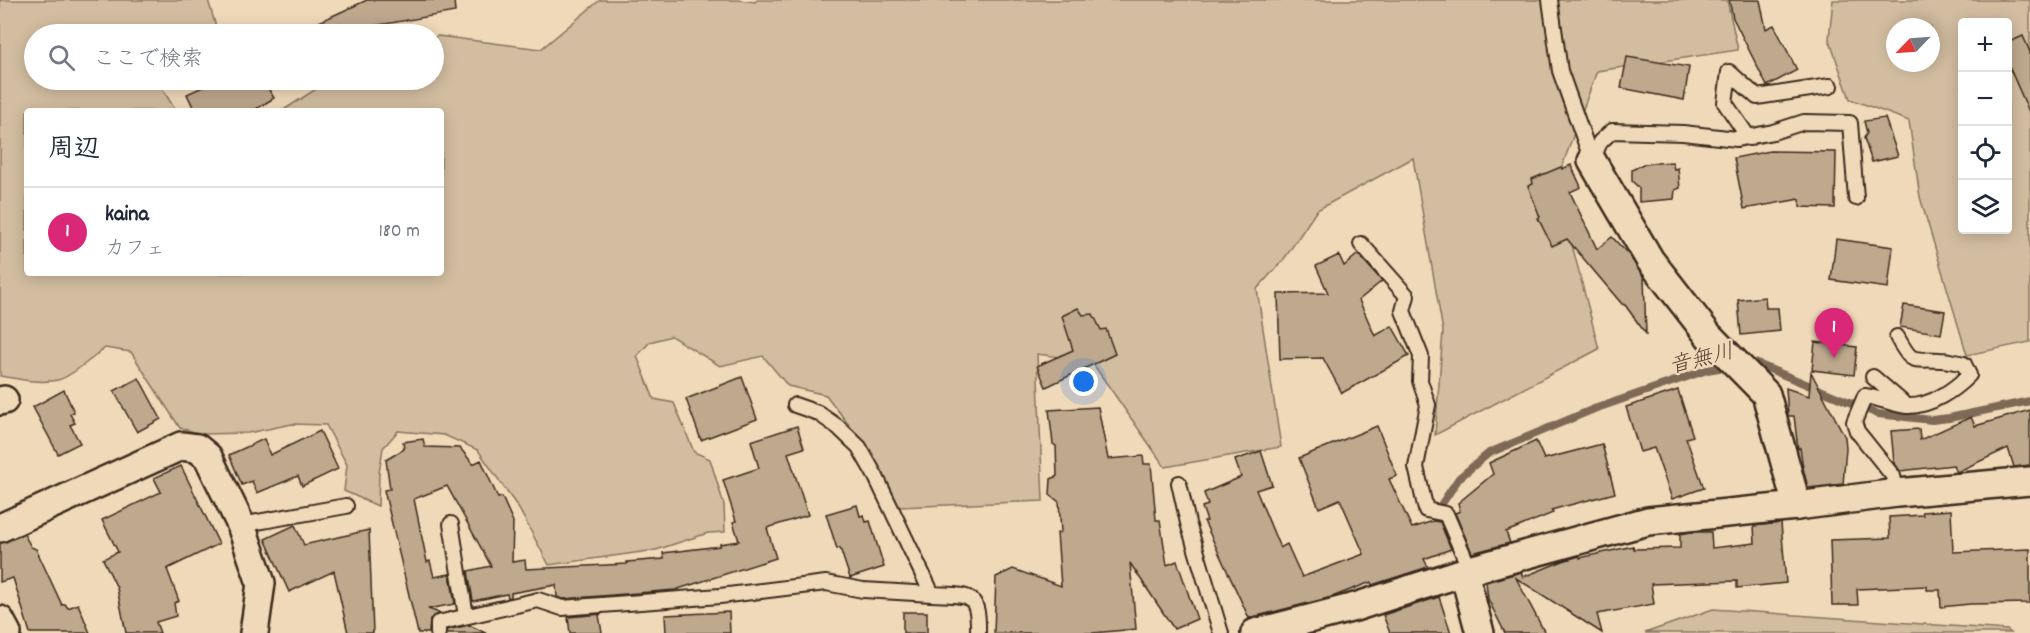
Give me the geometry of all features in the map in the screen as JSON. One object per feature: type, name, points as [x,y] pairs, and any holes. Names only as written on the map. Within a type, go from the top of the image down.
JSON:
[{"type":"street","points":[[1592,160],[1650,260],[1709,336],[1742,367],[1766,394],[1797,506]]},
{"type":"street","points":[[0,528],[181,446],[197,448],[208,457],[241,525],[261,583],[255,633]]},
{"type":"street","points":[[1255,633],[1355,607],[1467,571],[1648,521],[1898,493],[2030,481]]},
{"type":"street","points":[[1467,571],[1480,633]]},
{"type":"street","points":[[0,620],[7,633]]},
{"type":"lane","points":[[1550,0],[1560,71],[1592,160]]},
{"type":"lane","points":[[1749,138],[1725,103],[1729,72],[1757,97],[1830,86]]},
{"type":"lane","points":[[1592,160],[1600,142],[1612,131],[1683,133],[1737,139],[1749,138],[1804,122],[1850,123],[1856,198]]},
{"type":"lane","points":[[1361,244],[1407,296],[1403,311],[1421,356],[1420,381],[1428,405],[1416,467],[1426,510],[1446,514],[1467,571]]},
{"type":"lane","points":[[1897,337],[1906,354],[1918,361],[1938,360],[1964,364],[1969,375],[1959,385],[1938,398],[1919,405],[1905,406],[1882,398],[1865,396],[1854,422],[1857,431],[1893,476],[1898,493]]},
{"type":"lane","points":[[1873,377],[1905,406]]},
{"type":"lane","points":[[795,405],[818,413],[838,427],[859,447],[876,477],[932,594]]},
{"type":"lane","points":[[1179,483],[1188,523],[1221,633]]},
{"type":"lane","points":[[241,525],[346,506]]},
{"type":"lane","points":[[451,524],[466,616]]},
{"type":"lane","points":[[438,633],[438,623],[538,600],[562,608],[720,596],[826,583],[863,590],[965,596],[978,610],[978,633]]},
{"type":"shaded area","points":[[0,0],[208,0],[215,24],[24,24],[24,90],[163,90],[174,108],[24,108],[24,276],[444,276],[444,108],[287,108],[315,90],[444,90],[444,37],[541,49],[600,0],[755,2],[757,0],[1727,0],[1738,50],[1597,71],[1556,183],[1599,349],[1435,435],[1443,331],[1413,158],[1317,210],[1284,259],[1257,289],[1281,447],[1165,467],[1091,361],[1037,354],[1043,501],[899,507],[855,433],[826,395],[788,386],[763,356],[720,366],[671,336],[650,342],[637,356],[654,399],[674,403],[694,452],[710,459],[724,505],[725,532],[708,533],[656,550],[549,565],[519,509],[478,450],[444,435],[398,431],[383,448],[379,473],[378,506],[344,491],[347,465],[326,425],[292,424],[248,433],[201,434],[180,428],[131,352],[105,348],[75,371],[58,380],[36,381],[0,376]]},
{"type":"shaded area","points":[[1833,0],[2030,0],[2030,342],[1967,355],[1920,197],[1909,121],[1850,99],[1829,39]]},
{"type":"shaded area","points":[[1713,609],[2007,630],[2011,633],[1645,633]]},
{"type":"building","points":[[367,0],[454,0],[455,12],[385,24],[315,24]]},
{"type":"building","points":[[1729,0],[1760,0],[1766,29],[1774,25],[1797,70],[1767,86],[1733,18]]},
{"type":"building","points":[[2023,36],[2030,52],[2030,114],[2012,73],[2012,41]]},
{"type":"building","points":[[1627,57],[1689,67],[1684,100],[1621,88]]},
{"type":"building","points":[[196,90],[269,90],[274,98],[258,108],[194,108],[187,94]]},
{"type":"building","points":[[1885,118],[1898,156],[1872,162],[1864,138],[1867,133],[1864,121]]},
{"type":"building","points":[[1770,151],[1836,152],[1835,208],[1800,207],[1800,199],[1744,209],[1734,158]]},
{"type":"building","points":[[1672,162],[1674,169],[1678,168],[1680,188],[1675,190],[1674,199],[1639,202],[1639,188],[1632,181],[1632,170],[1643,164]]},
{"type":"building","points":[[1571,165],[1581,187],[1570,192],[1597,249],[1612,237],[1630,256],[1644,278],[1646,334],[1625,305],[1567,239],[1552,246],[1538,218],[1540,217],[1528,186],[1533,184],[1532,179]]},
{"type":"building","points":[[1836,239],[1893,247],[1888,288],[1831,280]]},
{"type":"building","points":[[1358,254],[1382,281],[1359,300],[1375,336],[1392,326],[1409,356],[1342,393],[1323,358],[1280,359],[1278,294],[1328,293],[1316,266],[1339,255],[1344,266]]},
{"type":"building","points":[[1765,297],[1766,308],[1778,308],[1780,331],[1741,335],[1738,300]]},
{"type":"building","points":[[1904,305],[1945,311],[1941,334],[1900,327]]},
{"type":"building","points":[[1078,308],[1083,315],[1093,314],[1101,330],[1106,329],[1115,354],[1046,387],[1037,366],[1073,350],[1062,316]]},
{"type":"building","points":[[1815,342],[1857,347],[1854,375],[1812,370]]},
{"type":"building","points":[[1811,372],[1845,437],[1843,484],[1808,488],[1800,448],[1798,449],[1794,416],[1788,416],[1786,388],[1809,396]]},
{"type":"building","points":[[742,377],[757,419],[701,440],[686,399]]},
{"type":"building","points":[[139,378],[161,419],[137,432],[114,391]]},
{"type":"building","points":[[64,390],[74,412],[70,414],[75,423],[70,425],[80,443],[58,454],[33,407]]},
{"type":"building","points":[[1678,390],[1693,436],[1686,438],[1704,488],[1672,499],[1654,448],[1640,452],[1626,407]]},
{"type":"building","points":[[1098,407],[1108,459],[1143,456],[1144,464],[1151,464],[1156,520],[1160,520],[1167,565],[1177,561],[1197,619],[1174,629],[1130,563],[1136,629],[1093,633],[994,633],[996,577],[1013,569],[1061,586],[1057,533],[1061,532],[1059,502],[1050,495],[1051,479],[1057,476],[1056,446],[1053,444],[1049,410]]},
{"type":"building","points":[[2030,410],[2030,465],[2014,467],[2008,448],[1957,472],[1953,465],[1900,471],[1894,462],[1891,431],[1919,429],[1920,440],[1971,417],[1975,426]]},
{"type":"building","points":[[797,426],[804,448],[788,453],[808,515],[767,528],[776,558],[675,590],[563,599],[557,597],[556,585],[511,593],[511,597],[508,598],[507,594],[473,601],[468,571],[491,566],[447,486],[414,499],[427,562],[430,561],[434,577],[450,574],[455,604],[428,609],[440,613],[430,619],[429,633],[418,633],[384,490],[390,489],[386,460],[404,449],[403,442],[423,439],[425,447],[460,448],[473,464],[481,460],[498,498],[502,497],[513,522],[512,562],[525,560],[526,569],[627,564],[627,562],[664,559],[663,553],[720,546],[720,544],[739,541],[733,522],[736,521],[723,480],[759,468],[751,441]]},
{"type":"building","points":[[1377,426],[1397,476],[1389,479],[1412,528],[1433,521],[1440,522],[1451,549],[1424,559],[1428,567],[1372,585],[1371,582],[1332,597],[1249,618],[1204,521],[1207,521],[1202,507],[1208,505],[1204,493],[1241,477],[1235,460],[1261,451],[1272,485],[1256,490],[1280,548],[1287,544],[1302,577],[1364,554],[1340,499],[1319,508],[1299,458]]},
{"type":"building","points":[[320,431],[338,469],[302,486],[298,476],[257,493],[252,481],[242,485],[229,455],[264,439],[270,455]]},
{"type":"building","points":[[1536,441],[1544,459],[1602,444],[1615,493],[1551,510],[1553,513],[1506,532],[1510,543],[1472,553],[1455,513],[1460,511],[1458,503],[1493,474],[1489,463]]},
{"type":"building","points":[[181,466],[219,544],[167,569],[179,601],[174,603],[176,616],[156,622],[160,633],[126,633],[117,588],[103,559],[118,552],[102,520],[161,492],[154,478]]},
{"type":"building","points":[[857,505],[860,516],[864,515],[866,522],[870,521],[884,567],[850,578],[840,548],[837,549],[826,514]]},
{"type":"building","points":[[1951,510],[1953,552],[2030,549],[2030,603],[1941,607],[1940,590],[1927,590],[1927,586],[1857,589],[1858,605],[1832,605],[1830,540],[1890,538],[1889,517],[1923,515],[1922,512]]},
{"type":"building","points":[[1781,523],[1786,583],[1737,588],[1737,581],[1651,584],[1654,604],[1597,614],[1602,633],[1516,578],[1545,633],[1505,633],[1488,599],[1486,582],[1521,572],[1523,577],[1579,556],[1580,558],[1633,546],[1634,549],[1680,548],[1680,534],[1691,532],[1711,532],[1712,548],[1755,543],[1754,526]]},
{"type":"building","points":[[295,525],[304,545],[369,530],[373,633],[348,633],[334,571],[289,592],[265,539]]},
{"type":"building","points":[[24,534],[31,547],[36,549],[62,605],[65,604],[68,608],[78,604],[90,633],[30,633],[13,578],[0,582],[0,543]]},
{"type":"building","points":[[1439,597],[1451,633],[1390,633],[1383,615]]},
{"type":"building","points":[[729,612],[730,633],[666,633],[665,615]]},
{"type":"building","points":[[903,612],[927,612],[927,633],[903,633]]},
{"type":"building","points":[[602,614],[599,615],[602,633],[570,633],[568,617]]},
{"type":"building","points":[[469,625],[486,633],[447,633],[447,630]]},
{"type":"waterway","name":"音無川","points":[[1744,364],[1755,363],[1878,414],[1932,420],[2030,401]]},
{"type":"waterway","name":"音無川","points":[[1441,505],[1459,478],[1489,453],[1594,409],[1707,370],[1731,366]]},
{"type":"place","name":"kaina","points":[[1834,358]]}]
